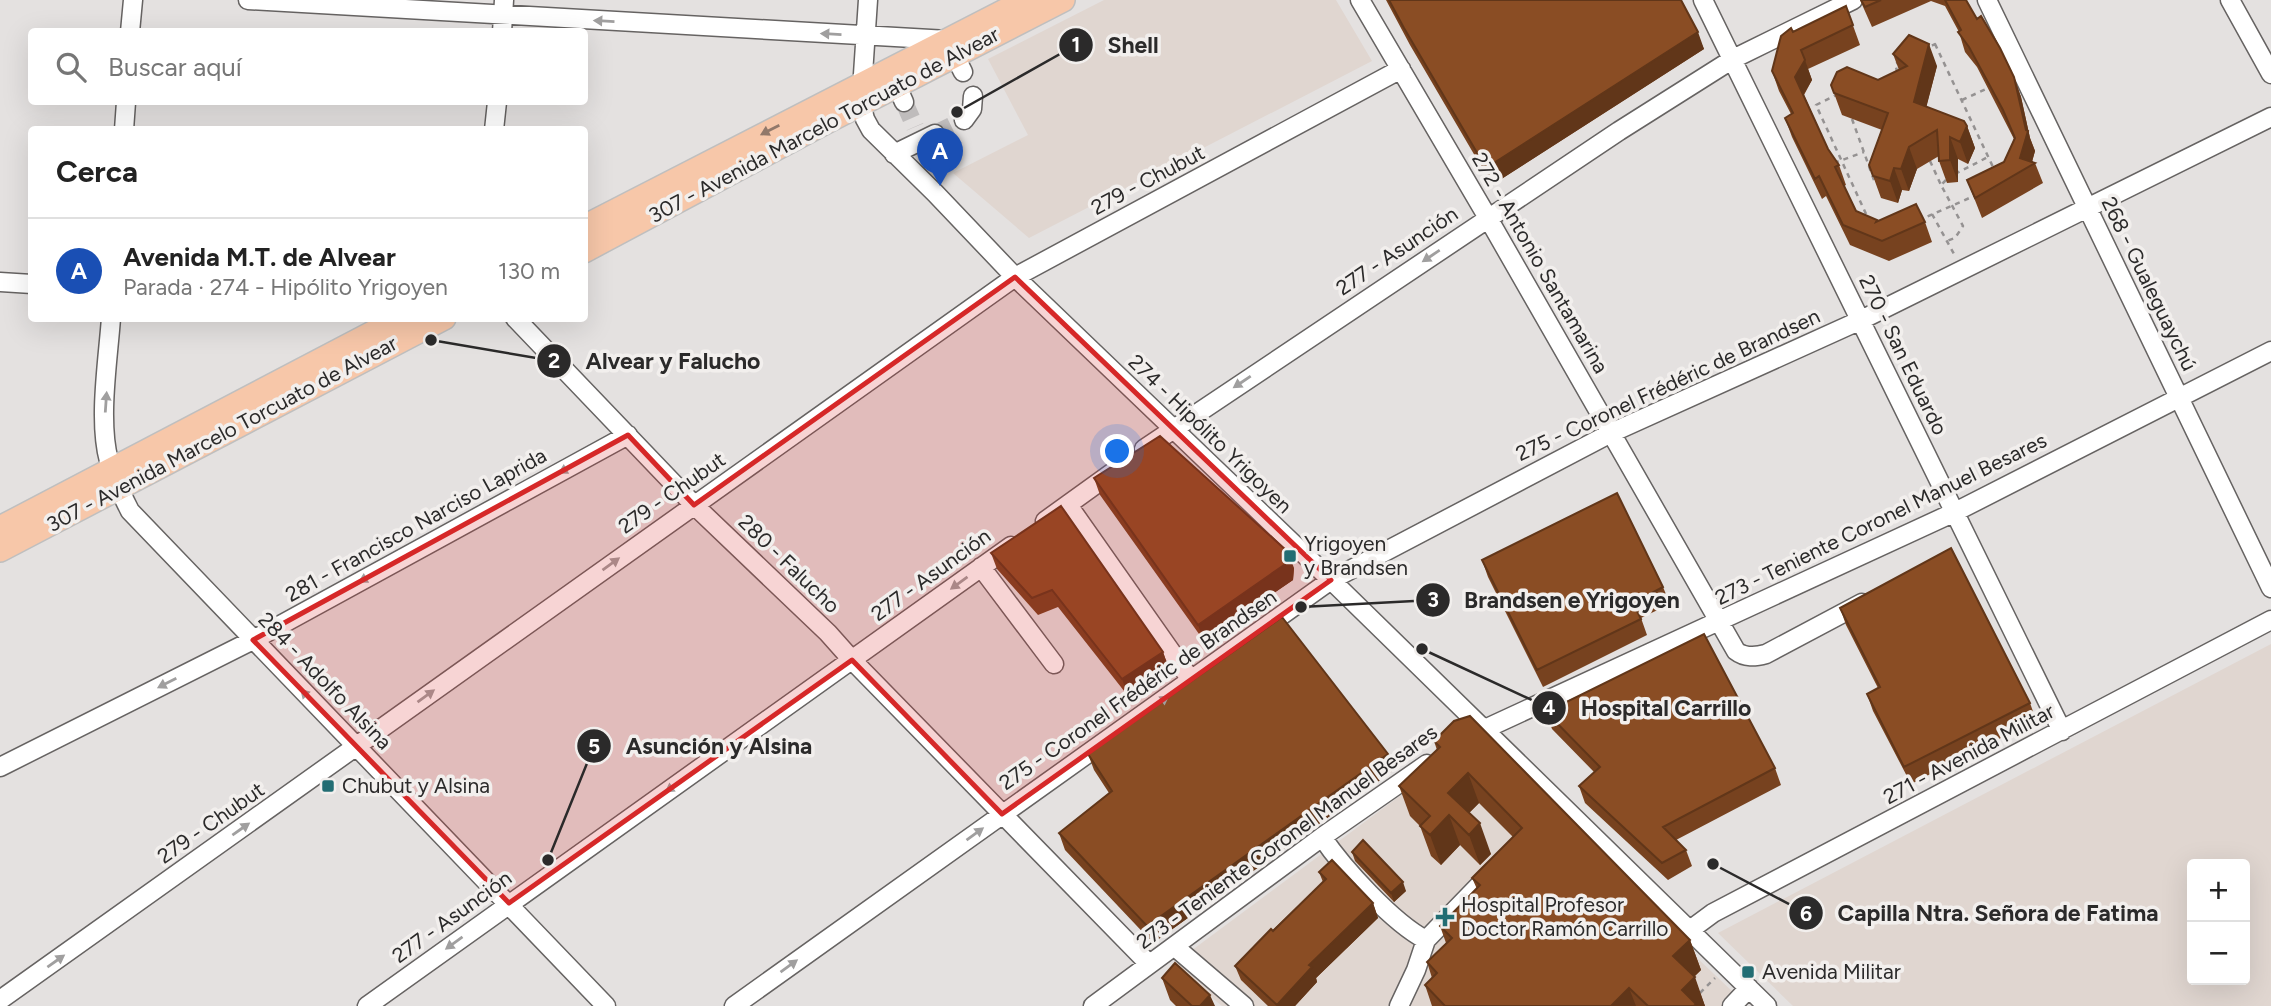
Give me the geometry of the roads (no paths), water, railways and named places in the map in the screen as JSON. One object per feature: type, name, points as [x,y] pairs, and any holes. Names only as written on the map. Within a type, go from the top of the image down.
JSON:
[{"type":"main road","name":"307 - Avenida Marcelo Torcuato de Alvear","points":[[588,249],[862,93],[901,94],[1026,0]]},
{"type":"main road","name":"307 - Avenida Marcelo Torcuato de Alvear","points":[[588,225],[862,93],[955,56],[1063,0]]},
{"type":"main road","name":"307 - Avenida Marcelo Torcuato de Alvear","points":[[0,550],[115,479],[397,325],[417,322]]},
{"type":"main road","name":"307 - Avenida Marcelo Torcuato de Alvear","points":[[0,528],[115,479]]},
{"type":"street","points":[[130,28],[132,0]]},
{"type":"street","points":[[248,0],[866,36],[955,56]]},
{"type":"street","points":[[862,93],[868,0]]},
{"type":"street","name":"272 - Antonio Santamarina","points":[[1360,0],[1488,218],[1735,651],[1742,655],[1766,654],[1876,596]]},
{"type":"street","name":"270 - San Eduardo","points":[[1703,0],[2062,731]]},
{"type":"street","name":"277 - Asunción","points":[[367,1006],[1173,428],[1732,59],[1853,0]]},
{"type":"street","name":"268 - Gualeguaychú","points":[[1987,0],[2271,588]]},
{"type":"street","points":[[2230,0],[2271,75]]},
{"type":"street","name":"279 - Chubut","points":[[7,997],[1015,277],[1401,69]]},
{"type":"street","name":"274 - Hipólito Yrigoyen","points":[[862,93],[868,126],[1015,277],[1331,580],[1727,966],[1763,1005]]},
{"type":"street","points":[[964,120],[972,109],[973,96]]},
{"type":"street","points":[[124,126],[126,105]]},
{"type":"street","points":[[495,126],[496,105]]},
{"type":"street","name":"275 - Coronel Frédéric de Brandsen","points":[[734,1006],[1331,580],[1611,433],[1964,271],[2271,117]]},
{"type":"street","points":[[894,154],[924,134]]},
{"type":"street","points":[[0,282],[28,284]]},
{"type":"street","name":"284 - Adolfo Alsina","points":[[111,322],[106,442],[115,479],[130,511],[606,1006]]},
{"type":"street","name":"280 - Falucho","points":[[518,322],[694,505],[828,633],[1149,964]]},
{"type":"street","name":"273 - Teniente Coronel Manuel Besares","points":[[1456,743],[1955,512],[2271,351]]},
{"type":"street","name":"281 - Francisco Narciso Laprida","points":[[0,767],[253,640],[628,435]]},
{"type":"street","points":[[1068,505],[1191,680]]},
{"type":"street","points":[[981,567],[1054,664]]},
{"type":"street","name":"271 - Avenida Militar","points":[[1690,930],[1713,914],[2271,620]]},
{"type":"street","name":"273 - Teniente Coronel Manuel Besares","points":[[1093,1006],[1322,837],[1438,756]]},
{"type":"street","points":[[1322,837],[1340,863],[1407,928],[1426,940]]},
{"type":"street","points":[[1399,1006],[1416,970],[1426,940],[1500,863]]},
{"type":"street","points":[[1175,947],[1244,1006]]},
{"type":"street","points":[[1732,1006],[1749,988]]},
{"type":"tunnel","points":[[904,102],[915,127]]},
{"type":"tunnel","points":[[935,134],[964,120]]},
{"type":"place","name":"Shell","points":[[957,112]]},
{"type":"place","name":"Avenida M.T. de Alvear","points":[[940,186]]},
{"type":"place","name":"Alvear y Falucho","points":[[431,340]]},
{"type":"place","name":"Yrigoyen y Brandsen","points":[[1290,556]]},
{"type":"place","name":"Brandsen e Yrigoyen","points":[[1301,607]]},
{"type":"place","name":"Hospital Carrillo","points":[[1422,649]]},
{"type":"place","name":"Chubut y Alsina","points":[[328,786]]},
{"type":"place","name":"Asunción y Alsina","points":[[548,860]]},
{"type":"place","name":"Capilla Ntra. Señora de Fatima","points":[[1713,864]]},
{"type":"place","name":"Hospital Profesor Doctor Ramón Carrillo","points":[[1445,917]]},
{"type":"place","name":"Avenida Militar","points":[[1748,972]]}]
